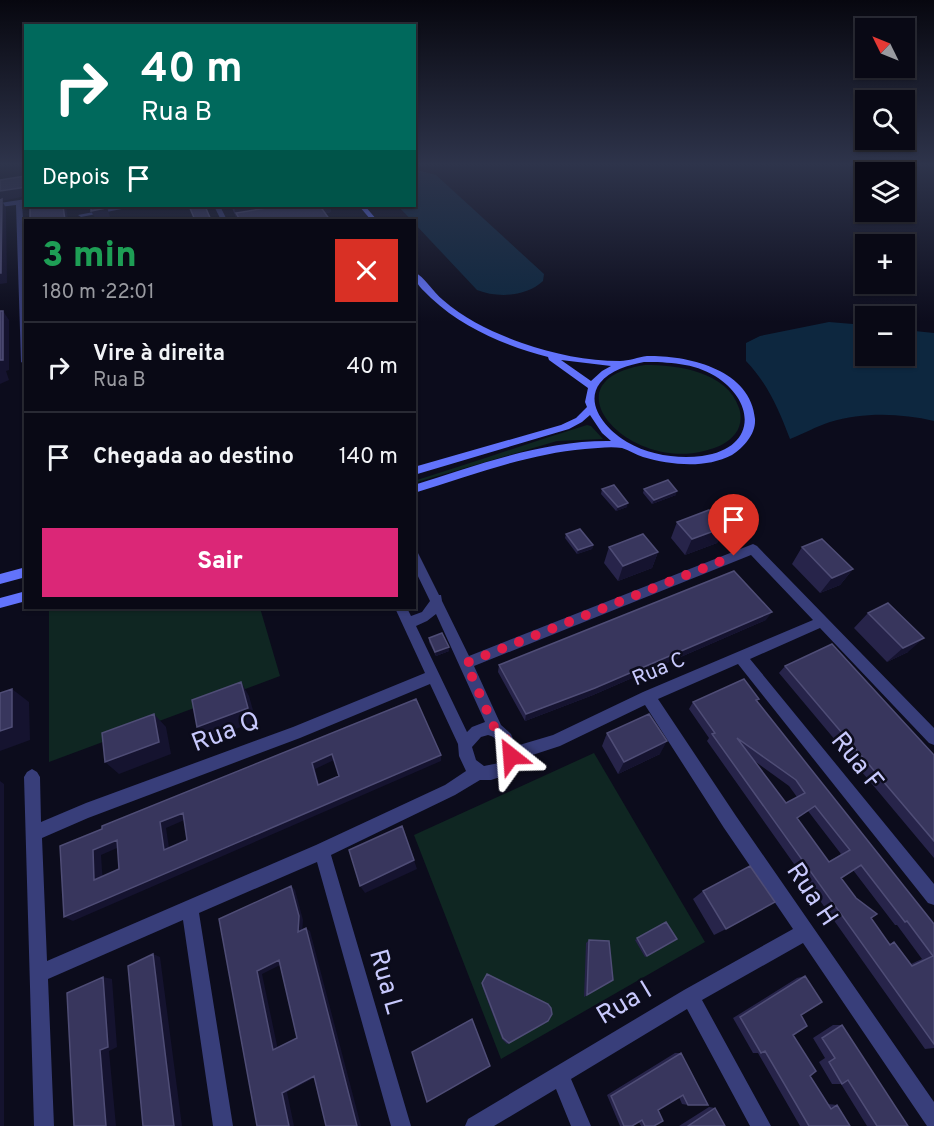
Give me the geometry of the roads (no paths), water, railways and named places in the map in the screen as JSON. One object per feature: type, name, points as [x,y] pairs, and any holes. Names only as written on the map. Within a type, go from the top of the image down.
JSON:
[{"type":"street","points":[[22,217],[24,280]]},
{"type":"street","points":[[416,276],[433,296],[468,322],[546,354],[592,387]]},
{"type":"street","points":[[546,354],[621,364]]},
{"type":"street","points":[[644,359],[669,359],[694,364],[717,374],[736,387],[749,403],[753,421],[747,437],[732,450],[708,459],[680,461],[650,456],[624,445],[608,434],[597,422],[591,408],[590,397],[592,387],[603,374],[621,364],[644,359]]},
{"type":"street","points":[[416,470],[565,427],[579,420],[591,408]]},
{"type":"street","points":[[416,488],[524,455],[559,447],[592,444],[624,445]]},
{"type":"street","points":[[466,663],[753,549],[934,738]]},
{"type":"street","points":[[416,560],[437,599],[495,729]]},
{"type":"street","points":[[0,579],[24,573]]},
{"type":"street","points":[[0,603],[24,597]]},
{"type":"street","points":[[408,622],[428,615],[433,610],[437,599]]},
{"type":"street","points":[[402,609],[465,744]]},
{"type":"street","name":"Rua C","points":[[511,756],[555,741],[648,697],[823,621]]},
{"type":"street","name":"Rua F","points":[[741,658],[934,897]]},
{"type":"street","name":"Rua Q","points":[[35,833],[295,733],[434,676]]},
{"type":"street","name":"Rua H","points":[[648,697],[805,932],[934,1119]]},
{"type":"street","points":[[483,728],[495,729],[505,735],[510,744],[511,756],[506,766],[487,774],[469,765],[464,754],[465,744],[472,734],[483,728]]},
{"type":"street","points":[[40,973],[322,851],[450,790],[478,771]]},
{"type":"street","points":[[32,777],[44,1126]]},
{"type":"street","name":"Rua L","points":[[322,851],[401,1126]]},
{"type":"street","points":[[190,909],[223,1126]]},
{"type":"street","name":"Rua I","points":[[475,1126],[690,996],[805,932]]},
{"type":"street","points":[[690,996],[761,1126]]},
{"type":"street","points":[[560,1075],[581,1126]]},
{"type":"water","points":[[408,217],[481,217],[544,274],[543,281],[520,293],[502,295],[477,290],[416,225],[416,219]]},
{"type":"water","points":[[829,322],[855,324],[855,366],[915,366],[915,331],[934,333],[934,421],[895,415],[856,416],[825,424],[790,439],[772,398],[761,379],[746,361],[746,343],[760,336]]}]
